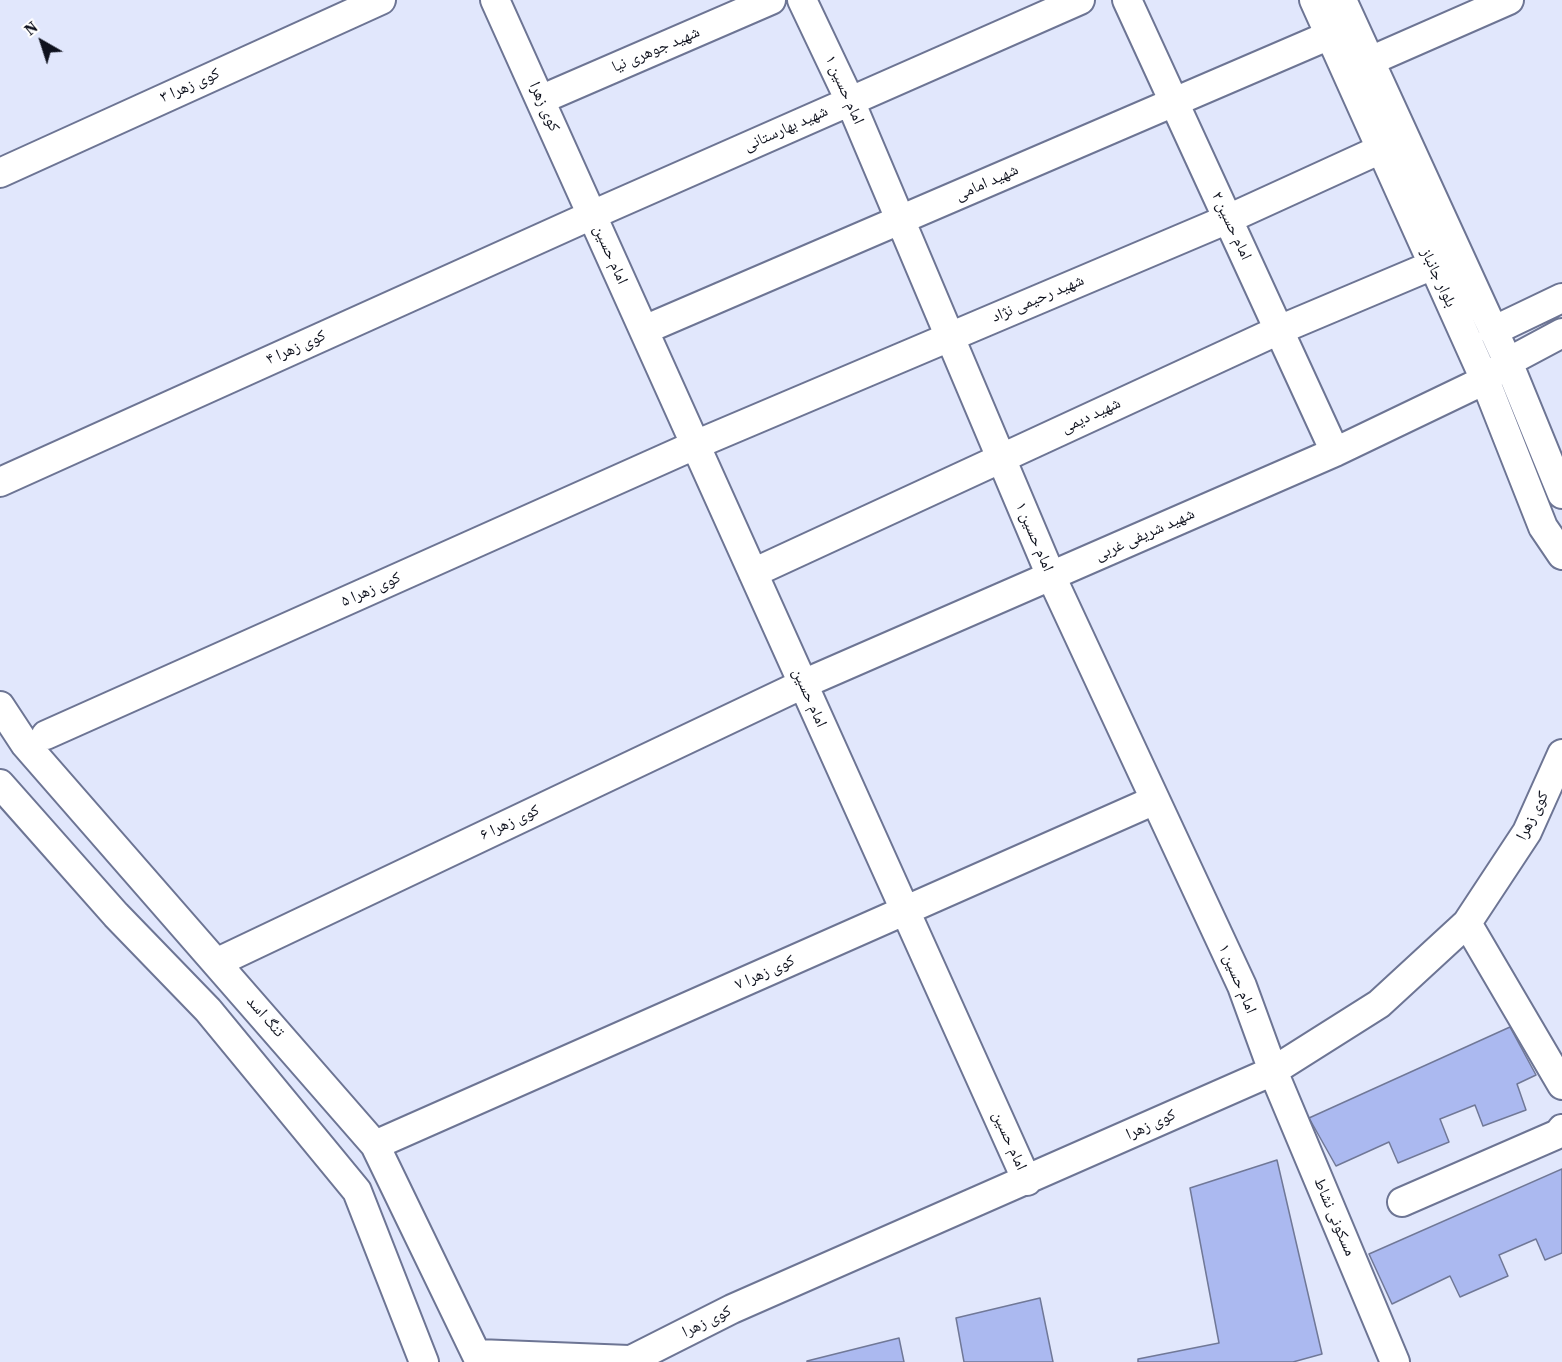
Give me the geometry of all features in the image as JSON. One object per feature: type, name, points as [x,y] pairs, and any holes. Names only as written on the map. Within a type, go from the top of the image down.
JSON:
[{"type":"street","name":"کوی زهرا ۳","points":[[0,173],[381,0]]},
{"type":"street","name":"کوی زهرا","points":[[495,0],[592,215]]},
{"type":"street","name":"شهید جوهری نیا","points":[[540,100],[771,0]]},
{"type":"street","name":"امام حسین ۱","points":[[802,0],[850,101],[1051,576],[1242,986],[1273,1071]]},
{"type":"street","name":"شهید بهارستانی","points":[[592,215],[1080,0]]},
{"type":"street","name":"امام حسین ۲","points":[[1127,0],[1335,452]]},
{"type":"street","name":"بلوار جانباز","points":[[1314,0],[1379,150],[1485,380],[1543,527],[1562,555]]},
{"type":"street","name":"بلوار جانباز","points":[[1342,0],[1508,362],[1562,494]]},
{"type":"street","points":[[1370,61],[1509,0]]},
{"type":"street","name":"شهید امامی","points":[[644,330],[1330,35]]},
{"type":"street","name":"شهید رحیمی نژاد","points":[[695,445],[1228,219],[1379,150]]},
{"type":"street","name":"امام حسین","points":[[592,215],[1027,1181]]},
{"type":"street","name":"کوی زهرا ۴","points":[[0,482],[592,215]]},
{"type":"street","name":"شهید دیمی","points":[[753,573],[1279,330],[1433,266]]},
{"type":"street","points":[[1493,331],[1562,298]]},
{"type":"street","name":"شهید شریفی غربی","points":[[803,684],[1335,452],[1485,380],[1508,362],[1562,333]]},
{"type":"street","name":"کوی زهرا ۵","points":[[46,735],[695,445]]},
{"type":"street","name":"کوی زهرا ۶","points":[[218,962],[803,684]]},
{"type":"street","name":"تنگ اسد","points":[[0,706],[25,744],[218,962],[375,1145],[479,1358]]},
{"type":"street","name":"کوی زهرا","points":[[479,1358],[629,1361],[732,1309],[1273,1071],[1379,1004],[1467,923],[1527,832],[1562,754]]},
{"type":"street","points":[[0,784],[116,915],[208,1010],[357,1191],[424,1362]]},
{"type":"street","name":"کوی زهرا ۷","points":[[375,1145],[1155,800]]},
{"type":"street","points":[[1467,923],[1562,1085]]},
{"type":"street","name":"مسکونی نشاط","points":[[1273,1071],[1395,1362]]},
{"type":"street","points":[[1402,1202],[1558,1134],[1562,1129]]},
{"type":"building","points":[[1510,1027],[1536,1075],[1517,1084],[1526,1110],[1483,1126],[1475,1105],[1440,1119],[1449,1142],[1398,1163],[1389,1142],[1336,1166],[1309,1118]]},
{"type":"building","points":[[1277,1160],[1322,1354],[1293,1362],[1138,1362],[1138,1359],[1219,1343],[1190,1188]]},
{"type":"building","points":[[1562,1169],[1562,1253],[1545,1260],[1536,1239],[1499,1255],[1508,1276],[1460,1297],[1450,1276],[1392,1304],[1369,1254]]},
{"type":"building","points":[[1040,1298],[1053,1362],[964,1362],[956,1318]]},
{"type":"building","points":[[899,1338],[904,1362],[807,1362],[807,1361]]}]
